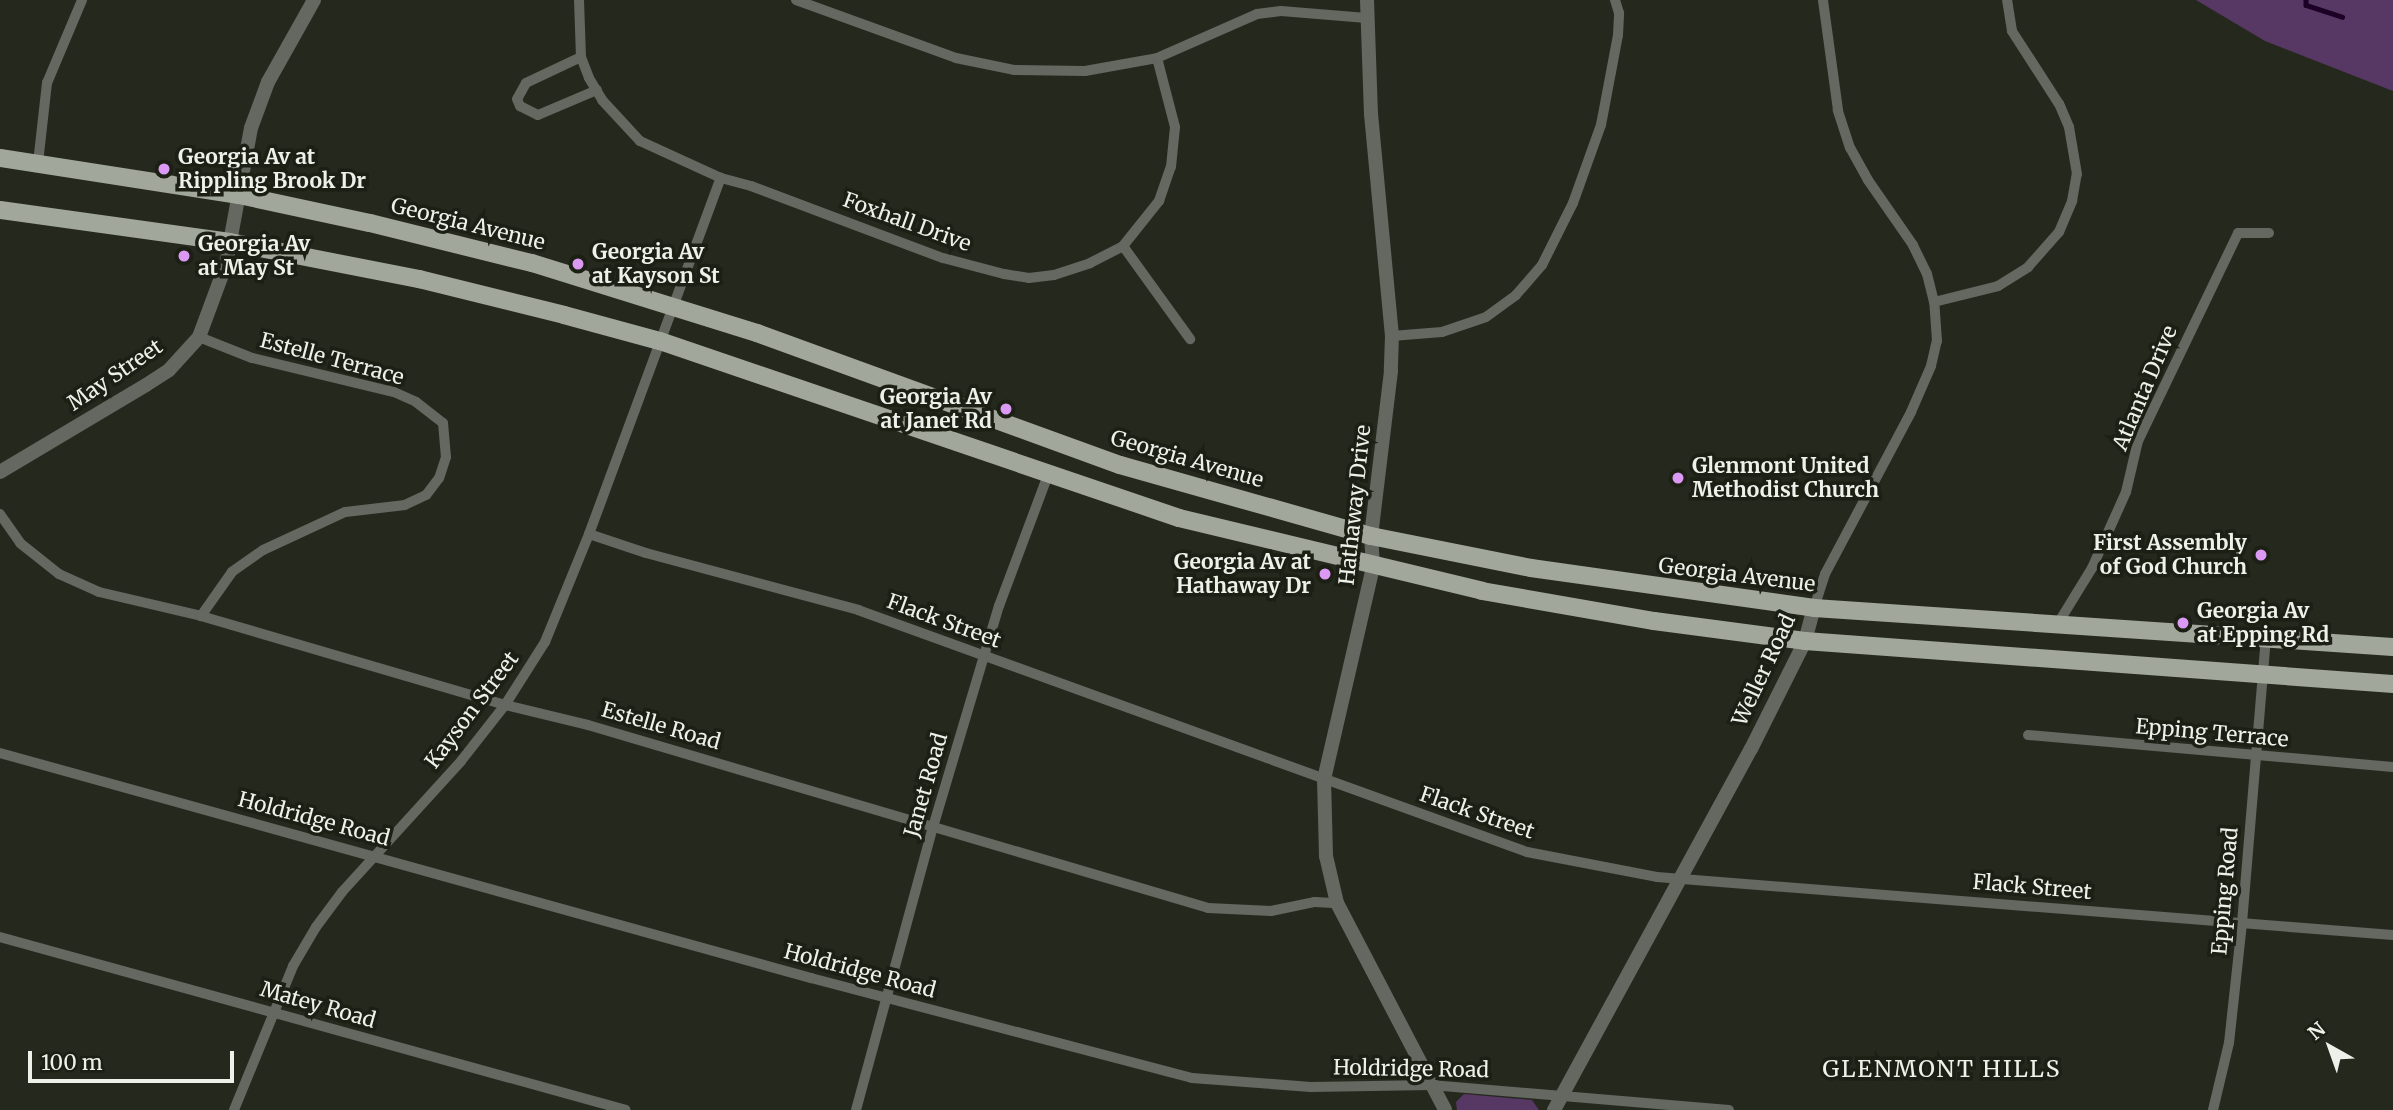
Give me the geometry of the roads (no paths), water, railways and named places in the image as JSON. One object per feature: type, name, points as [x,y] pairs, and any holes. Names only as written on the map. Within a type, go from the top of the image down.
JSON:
[{"type":"main road","name":"Georgia Avenue","points":[[0,158],[239,195],[370,223],[532,263],[757,333],[1120,465],[1371,536],[1531,568],[1814,608],[2393,647]]},
{"type":"main road","points":[[0,210],[230,242],[419,279],[660,341],[1048,475],[1179,517],[1482,591],[1654,621],[1805,641],[2393,684]]},
{"type":"street","points":[[38,163],[47,83],[82,0]]},
{"type":"street","name":"May Street","points":[[0,472],[169,370],[199,337],[217,295],[230,242],[251,128],[268,82],[314,0]]},
{"type":"street","name":"Foxhall Drive","points":[[579,0],[581,57],[597,90],[640,141],[721,178],[751,186],[943,258],[1029,278],[1054,275],[1090,263],[1123,246],[1159,201],[1171,167],[1175,127],[1157,58]]},
{"type":"street","points":[[796,0],[956,58],[1014,70],[1086,71],[1157,58],[1257,14],[1281,11],[1367,18]]},
{"type":"street","name":"Hathaway Drive","points":[[1367,0],[1371,114],[1392,336],[1391,372],[1371,536],[1373,566],[1324,779],[1326,856],[1337,903],[1445,1110]]},
{"type":"street","points":[[1392,336],[1442,332],[1486,317],[1516,295],[1542,265],[1573,203],[1601,125],[1618,35],[1619,13],[1615,0]]},
{"type":"street","name":"Weller Road","points":[[1554,1110],[1751,749],[1805,641],[1825,574],[1911,412],[1931,366],[1937,341],[1934,302],[1927,274],[1913,245],[1850,148],[1838,110],[1823,0]]},
{"type":"street","points":[[1934,302],[1998,286],[2028,267],[2059,232],[2072,201],[2077,174],[2069,127],[2059,104],[2012,31],[2007,0]]},
{"type":"street","points":[[581,57],[526,83],[519,90],[517,99],[520,106],[538,115],[597,90]]},
{"type":"street","name":"Kayson Street","points":[[234,1110],[293,966],[316,927],[342,892],[461,761],[505,705],[545,642],[589,534],[721,178]]},
{"type":"street","name":"Atlanta Drive","points":[[2057,625],[2092,568],[2126,492],[2138,441],[2238,233],[2269,233]]},
{"type":"street","points":[[1123,246],[1190,339]]},
{"type":"street","name":"Estelle Terrace","points":[[199,337],[252,358],[394,392],[416,402],[443,423],[446,457],[439,478],[426,495],[405,505],[345,512],[263,550],[232,572],[201,616]]},
{"type":"street","name":"Janet Road","points":[[856,1110],[933,827],[999,606],[1048,475]]},
{"type":"street","name":"Estelle Road","points":[[0,514],[20,542],[59,575],[99,592],[201,616],[505,705],[588,725],[1208,908],[1271,911],[1315,902],[1337,903]]},
{"type":"street","name":"Flack Street","points":[[589,534],[858,610],[1527,852],[1657,877],[2393,935]]},
{"type":"street","name":"Epping Road","points":[[2214,1110],[2229,1043],[2266,638]]},
{"type":"street","name":"Epping Terrace","points":[[2028,735],[2393,766]]},
{"type":"street","name":"Holdridge Road","points":[[0,753],[886,998],[1192,1078],[1311,1087],[1431,1085],[1730,1110]]},
{"type":"street","name":"Matey Road","points":[[0,937],[626,1110]]},
{"type":"waterway","points":[[2306,0],[2306,5],[2342,17]]},
{"type":"place","name":"Georgia Av at Rippling Brook Dr","points":[[164,169]]},
{"type":"place","name":"Georgia Av at May St","points":[[184,256]]},
{"type":"place","name":"Georgia Av at Kayson St","points":[[578,264]]},
{"type":"place","name":"Georgia Av at Janet Rd","points":[[1006,409]]},
{"type":"place","name":"Glenmont United Methodist Church","points":[[1678,478]]},
{"type":"place","name":"First Assembly of God Church","points":[[2261,555]]},
{"type":"place","name":"Georgia Av at Hathaway Dr","points":[[1325,574]]},
{"type":"place","name":"Georgia Av at Epping Rd","points":[[2183,623]]},
{"type":"district","name":"GLENMONT HILLS","points":[[1942,1069]]}]
